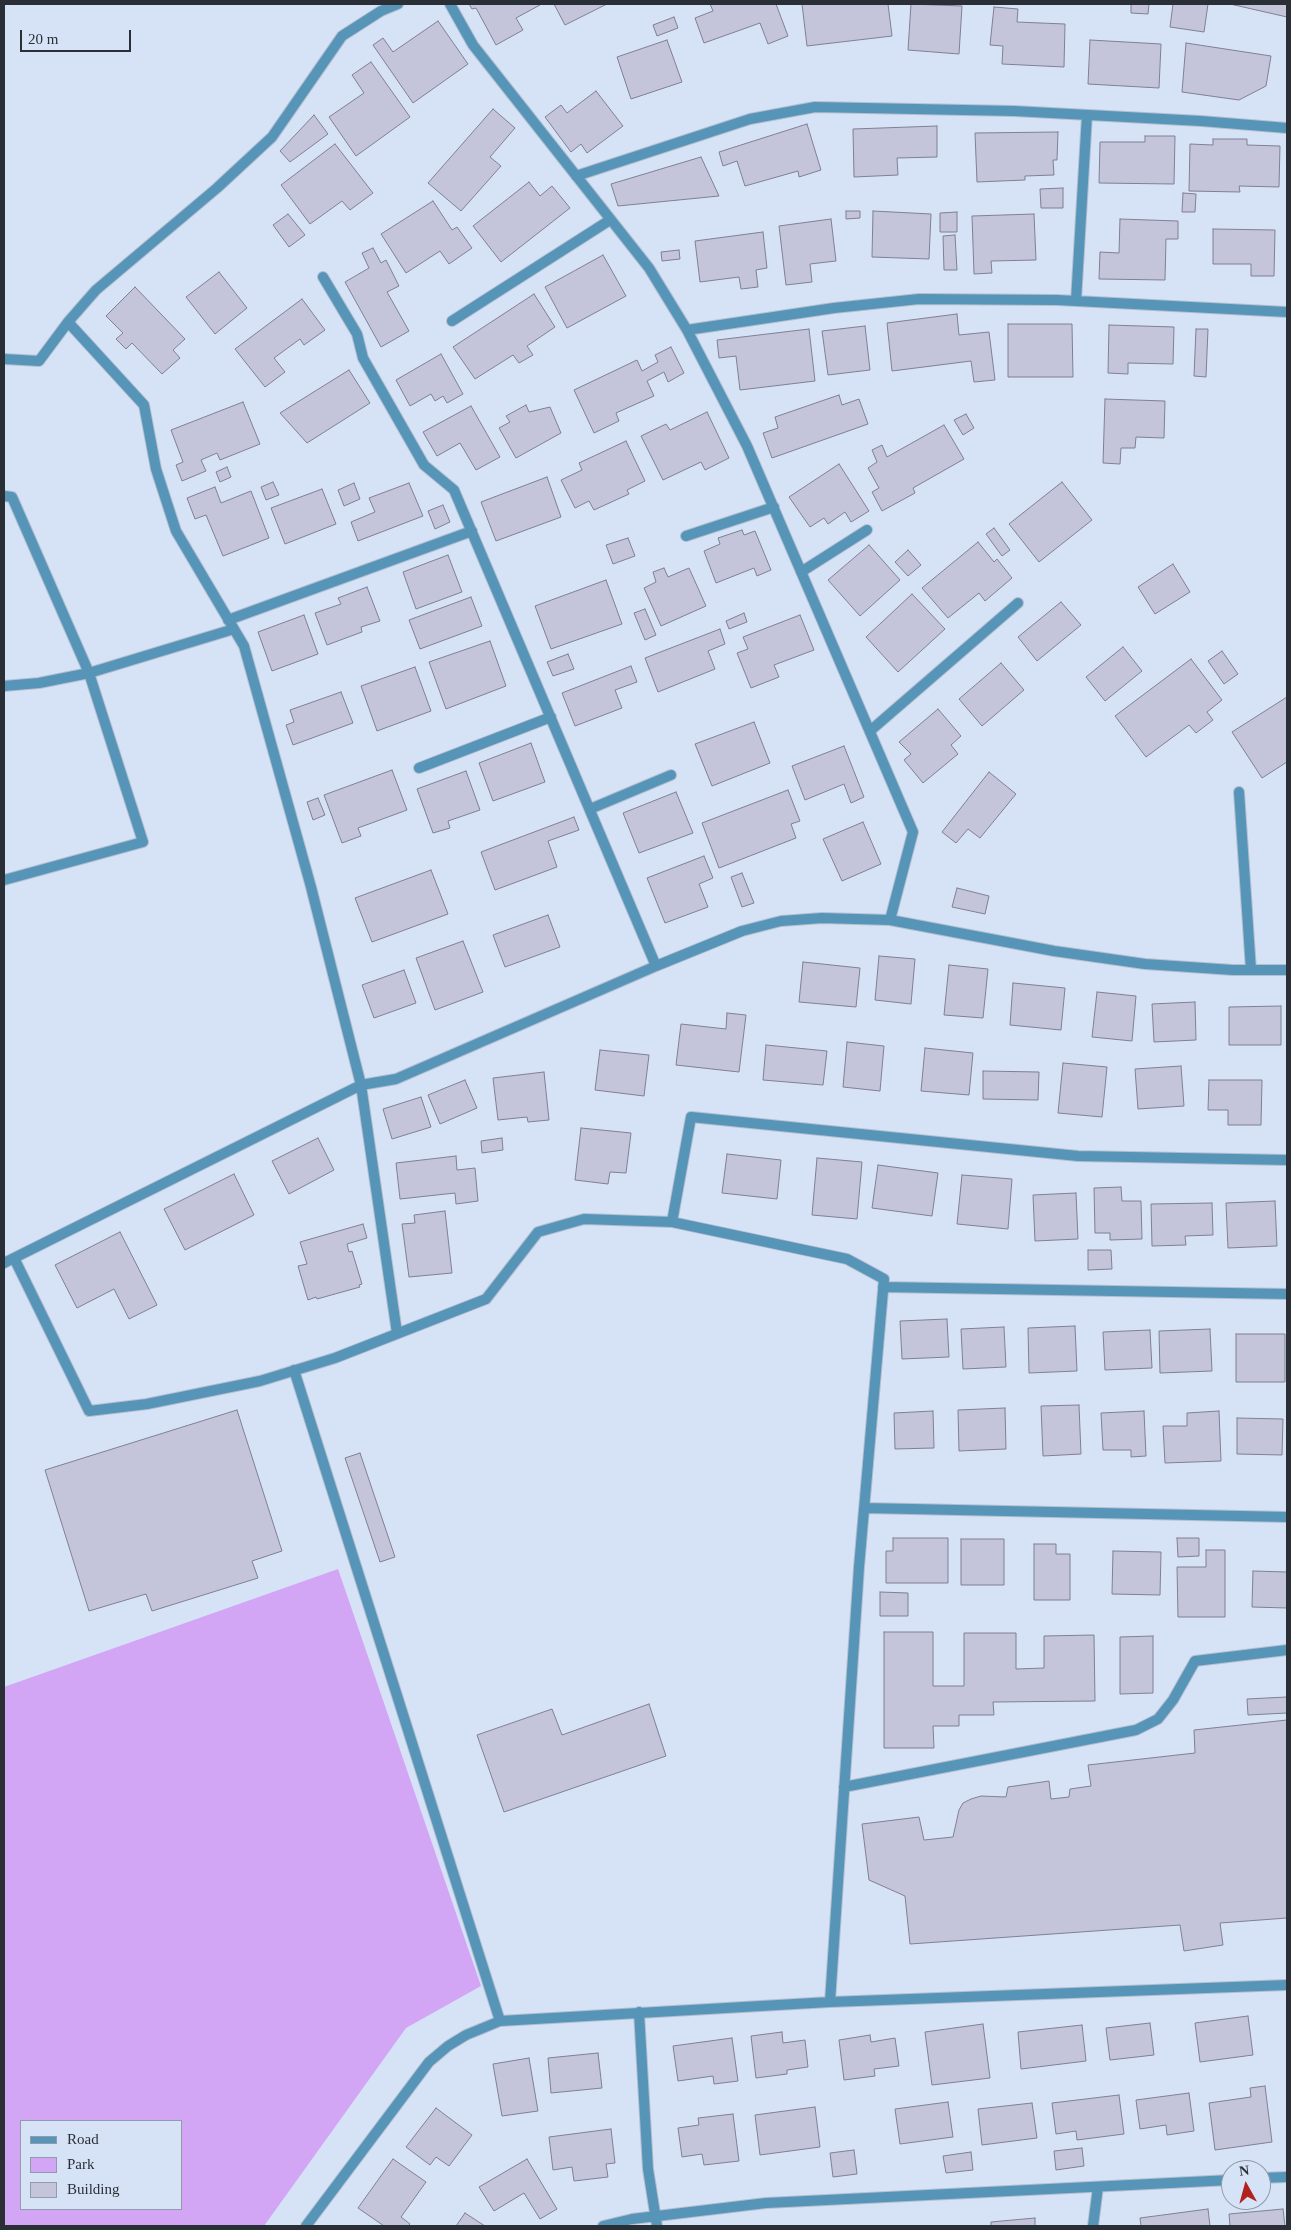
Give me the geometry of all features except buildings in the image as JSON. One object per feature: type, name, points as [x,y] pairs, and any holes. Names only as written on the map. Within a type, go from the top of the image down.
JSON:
[{"type":"street","points":[[4,359],[39,361],[68,322],[96,290],[217,188],[272,137],[342,36],[381,10],[398,4]]},
{"type":"street","points":[[450,4],[474,45],[649,268],[687,330],[747,446],[913,832],[890,920]]},
{"type":"street","points":[[576,176],[750,119],[815,107],[1014,111],[1287,128]]},
{"type":"street","points":[[1076,301],[1087,115]]},
{"type":"street","points":[[452,321],[610,220]]},
{"type":"street","points":[[323,277],[357,334],[362,358],[424,466],[454,490],[656,966]]},
{"type":"street","points":[[687,330],[834,308],[919,299],[1076,301],[1287,312]]},
{"type":"street","points":[[68,322],[144,405],[156,469],[176,531],[244,646],[311,887],[361,1085],[397,1333]]},
{"type":"street","points":[[4,496],[12,497],[90,672],[143,842],[4,880]]},
{"type":"street","points":[[686,536],[774,507]]},
{"type":"street","points":[[801,572],[867,530]]},
{"type":"street","points":[[4,686],[39,683],[90,672],[231,624],[472,532]]},
{"type":"street","points":[[870,731],[1018,603]]},
{"type":"street","points":[[419,768],[551,718]]},
{"type":"street","points":[[590,809],[671,775]]},
{"type":"street","points":[[1239,792],[1251,970]]},
{"type":"street","points":[[4,1263],[361,1085],[396,1079],[656,966],[742,931],[781,922],[822,918],[890,920],[1054,950],[1145,964],[1251,970],[1287,970]]},
{"type":"street","points":[[672,1222],[691,1117],[1078,1156],[1287,1160]]},
{"type":"street","points":[[14,1258],[89,1412],[156,1402],[260,1381],[335,1358],[486,1299],[538,1232],[584,1219],[672,1222],[847,1259],[884,1279],[864,1508],[830,2002]]},
{"type":"street","points":[[883,1287],[1287,1294]]},
{"type":"street","points":[[294,1370],[500,2021]]},
{"type":"street","points":[[864,1508],[1287,1517]]},
{"type":"street","points":[[844,1787],[1136,1730],[1158,1719],[1173,1700],[1195,1662],[1287,1650]]},
{"type":"street","points":[[306,2226],[429,2062],[466,2035],[500,2021],[830,2002],[1287,1985]]},
{"type":"street","points":[[639,2012],[648,2169],[656,2221]]},
{"type":"street","points":[[1271,2178],[1287,2177]]},
{"type":"street","points":[[603,2226],[632,2219],[656,2221],[766,2203],[1221,2181]]},
{"type":"street","points":[[1093,2226],[1098,2187]]},
{"type":"green space","points":[[338,1569],[481,1986],[406,2028],[264,2226],[4,2226],[4,1687]]}]
